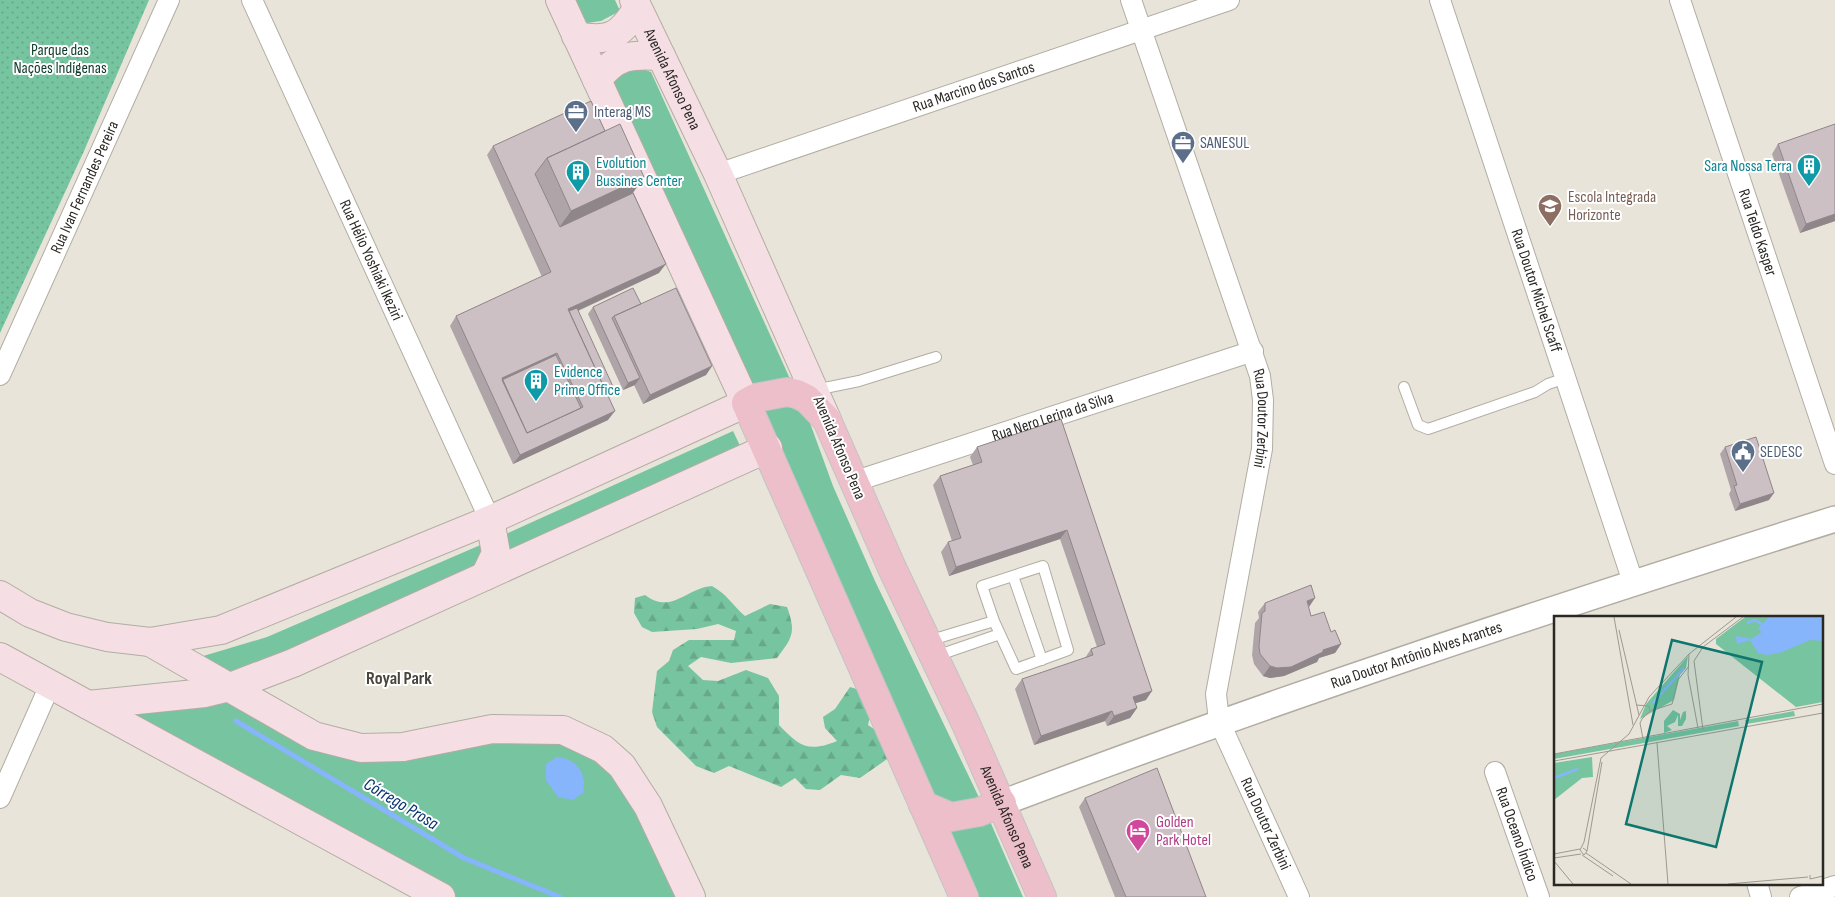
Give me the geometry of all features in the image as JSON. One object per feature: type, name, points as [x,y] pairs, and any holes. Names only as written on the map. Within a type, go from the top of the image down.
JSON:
[{"type":"main road","points":[[560,0],[768,448],[964,897]]},
{"type":"main road","points":[[576,36],[603,39],[614,35],[628,24],[636,4]]},
{"type":"main road","name":"Avenida Afonso Pena","points":[[636,4],[718,174],[854,482],[1002,803],[1042,897]]},
{"type":"main road","points":[[597,80],[608,66],[618,59],[640,54],[661,56]]},
{"type":"main road","points":[[0,595],[30,613],[66,627],[107,637],[150,642],[221,630],[251,620],[490,520],[755,398],[787,392],[797,394],[807,399],[827,420]]},
{"type":"main road","points":[[88,705],[205,693],[230,687],[293,663],[768,448]]},
{"type":"main road","points":[[486,576],[496,553],[490,520]]},
{"type":"main road","points":[[150,642],[314,736],[361,748],[403,746],[492,729],[544,728],[563,730],[603,749],[622,766],[648,806],[679,885],[691,897]]},
{"type":"main road","points":[[0,657],[441,897]]},
{"type":"main road","points":[[923,805],[951,817],[979,812],[1002,803]]},
{"type":"street","name":"Rua Ivan Fernandes Pereira","points":[[0,375],[169,0]]},
{"type":"street","name":"Rua Hélio Yoshiaki Ikeziri","points":[[252,0],[490,520]]},
{"type":"street","name":"Rua Doutor Zerbini","points":[[1131,0],[1253,351],[1263,400],[1262,449],[1216,694],[1219,722],[1299,897]]},
{"type":"street","name":"Rua Marcino dos Santos","points":[[718,174],[1229,0]]},
{"type":"street","name":"Rua Doutor Michel Scaff","points":[[1440,0],[1633,582]]},
{"type":"street","name":"Rua Teldo Kasper","points":[[1680,0],[1835,464]]},
{"type":"street","name":"Rua Nero Lerina da Silva","points":[[854,482],[1253,351]]},
{"type":"street","name":"Rua Doutor Antônio Alves Arantes","points":[[1002,803],[1219,722],[1633,582],[1835,519]]},
{"type":"street","points":[[0,798],[6,767],[50,685]]},
{"type":"street","name":"Rua Oceano Índico","points":[[1495,772],[1539,897]]},
{"type":"street","points":[[1757,884],[1761,897]]},
{"type":"street","points":[[1800,897],[1835,886]]},
{"type":"lane","points":[[814,390],[859,380],[936,357]]},
{"type":"lane","points":[[1404,387],[1418,425],[1428,429],[1535,392],[1548,384],[1566,378]]},
{"type":"lane","points":[[1043,566],[1068,650],[1016,669],[994,621],[982,586],[1013,576],[1043,566]]},
{"type":"lane","points":[[1013,576],[1042,660]]},
{"type":"lane","points":[[931,649],[994,621]]},
{"type":"lane","points":[[931,649],[1000,634]]},
{"type":"green space","name":"Parque das Nações Indígenas","points":[[0,0],[149,0],[84,151],[0,333]]},
{"type":"green space","points":[[569,0],[615,0],[620,11],[601,21],[580,24]]},
{"type":"green space","points":[[637,67],[651,72],[810,423],[833,486],[875,581],[986,812],[1023,897],[977,897],[607,88],[622,70]]},
{"type":"green space","points":[[733,431],[742,450],[231,677],[200,657],[267,637],[506,534]]},
{"type":"green space","points":[[712,586],[726,596],[745,616],[770,604],[787,607],[792,629],[790,639],[777,658],[731,663],[701,657],[688,666],[703,680],[718,681],[746,670],[768,678],[779,696],[779,725],[792,738],[811,747],[819,747],[837,741],[825,728],[823,717],[835,709],[850,687],[863,691],[872,705],[868,725],[880,733],[890,757],[860,778],[841,775],[820,790],[806,789],[795,778],[781,787],[729,766],[714,773],[696,766],[657,727],[652,712],[657,671],[669,661],[673,650],[689,640],[734,640],[736,631],[718,624],[697,629],[652,632],[642,627],[634,613],[635,598],[645,595],[663,602],[671,601]]},
{"type":"green space","points":[[234,701],[310,748],[494,737],[564,741],[603,766],[619,786],[641,821],[675,897],[456,897],[119,710]]},
{"type":"water","points":[[557,757],[564,758],[575,764],[582,773],[583,793],[573,800],[558,797],[546,780],[546,764]]},
{"type":"building","points":[[591,101],[605,131],[547,158],[535,174],[560,227],[633,193],[666,264],[568,309],[615,411],[520,455],[456,316],[551,272],[493,146]],"holes":[[[557,353],[583,407],[527,433],[502,378]]]},
{"type":"building","points":[[620,124],[644,177],[571,211],[547,158]]},
{"type":"building","name":"Sara Nossa Terra","points":[[1835,124],[1835,214],[1806,224],[1778,144]]},
{"type":"building","points":[[633,288],[641,304],[612,318],[640,378],[628,383],[593,307]]},
{"type":"building","points":[[676,288],[712,366],[650,395],[614,316]]},
{"type":"building","points":[[577,308],[615,391],[607,394],[569,311]]},
{"type":"building","name":"Evidence Prime Office","points":[[556,355],[581,408],[527,433],[502,380]]},
{"type":"building","points":[[1061,419],[1152,691],[1133,697],[1137,708],[1114,716],[1112,711],[1041,736],[1022,679],[1093,655],[1091,649],[1105,644],[1067,530],[956,567],[948,542],[961,538],[940,476],[982,462],[977,447]]},
{"type":"building","name":"SEDESC","points":[[1756,437],[1774,493],[1740,504],[1734,486],[1737,485],[1725,447]]},
{"type":"building","points":[[1311,585],[1315,598],[1307,601],[1311,616],[1324,612],[1331,632],[1335,630],[1341,644],[1323,650],[1323,652],[1291,667],[1277,668],[1270,666],[1260,654],[1259,646],[1262,613],[1265,611],[1265,603]]},
{"type":"building","name":"Golden Park Hotel","points":[[1157,768],[1206,897],[1126,897],[1085,798]]},
{"type":"waterway","name":"Córrego Prosa","points":[[236,721],[464,858],[560,897]]},
{"type":"place","name":"Interag MS","points":[[576,133]]},
{"type":"place","name":"SANESUL","points":[[1183,164]]},
{"type":"place","name":"Sara Nossa Terra","points":[[1809,187]]},
{"type":"place","name":"Evolution Bussines Center","points":[[578,193]]},
{"type":"place","name":"Escola Integrada Horizonte","points":[[1550,227]]},
{"type":"place","name":"Evidence Prime Office","points":[[536,402]]},
{"type":"place","name":"SEDESC","points":[[1743,473]]},
{"type":"place","name":"Golden Park Hotel","points":[[1138,852]]},
{"type":"district","name":"Royal Park","points":[[399,678]]}]
